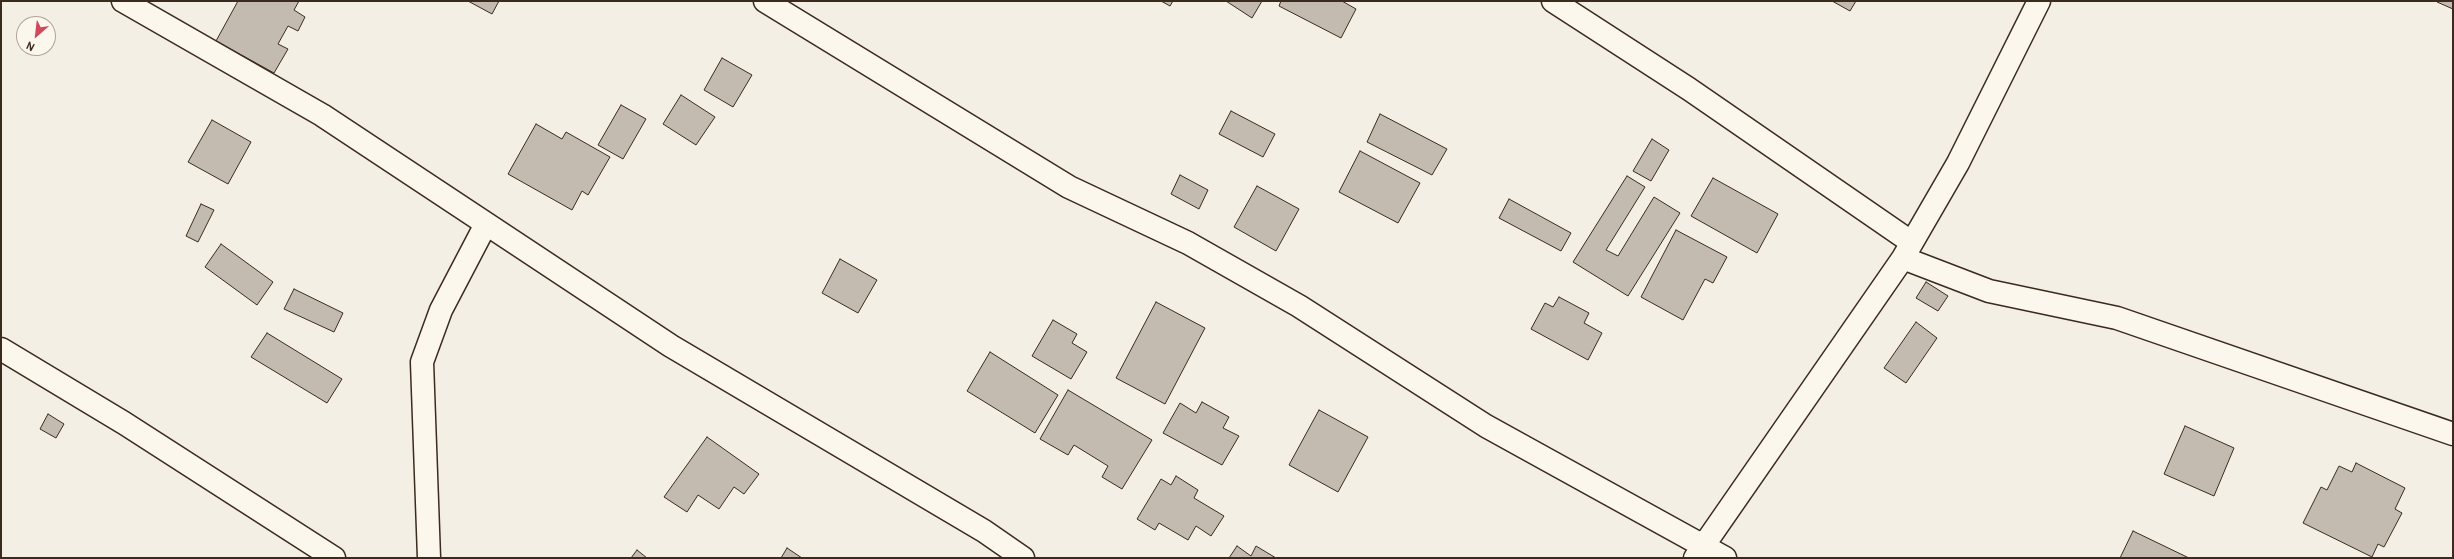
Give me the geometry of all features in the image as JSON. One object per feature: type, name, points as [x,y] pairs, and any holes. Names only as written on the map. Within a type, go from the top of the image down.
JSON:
[{"type":"street","points":[[123,1],[322,115],[671,346],[984,530],[1023,558]]},
{"type":"street","points":[[765,1],[1069,187],[1188,243],[1299,306],[1486,426],[1699,553],[1725,558]]},
{"type":"street","points":[[1553,1],[1689,88],[1907,250],[1989,291],[2117,318],[2453,434]]},
{"type":"street","points":[[1699,553],[1907,250],[1958,163],[2039,1]]},
{"type":"street","points":[[429,558],[422,362],[442,310],[486,224]]},
{"type":"street","points":[[1,349],[124,423],[334,558]]},
{"type":"building","points":[[238,1],[299,1],[294,10],[305,17],[298,31],[288,26],[278,44],[288,49],[274,73],[216,41]]},
{"type":"building","points":[[468,1],[499,1],[492,14]]},
{"type":"building","points":[[1161,1],[1173,1],[1170,6]]},
{"type":"building","points":[[1226,1],[1262,1],[1252,18]]},
{"type":"building","points":[[1281,1],[1342,1],[1356,9],[1341,38],[1279,6]]},
{"type":"building","points":[[1832,1],[1856,1],[1850,11]]},
{"type":"building","points":[[2453,1],[2453,9],[2437,2]]},
{"type":"building","points":[[722,58],[752,75],[733,107],[704,90]]},
{"type":"building","points":[[681,95],[715,117],[696,145],[663,124]]},
{"type":"building","points":[[621,105],[646,119],[623,159],[598,145]]},
{"type":"building","points":[[1231,111],[1275,134],[1263,157],[1219,134]]},
{"type":"building","points":[[1380,114],[1447,149],[1432,175],[1367,142]]},
{"type":"building","points":[[212,120],[251,142],[228,184],[188,162]]},
{"type":"building","points":[[536,124],[562,139],[566,132],[610,157],[588,195],[582,191],[572,210],[508,174]]},
{"type":"building","points":[[1652,139],[1669,150],[1651,181],[1633,171]]},
{"type":"building","points":[[1360,151],[1420,183],[1398,223],[1339,192]]},
{"type":"building","points":[[1180,175],[1208,190],[1199,209],[1171,194]]},
{"type":"building","points":[[1627,176],[1645,187],[1606,250],[1618,256],[1654,197],[1680,213],[1628,296],[1573,262]]},
{"type":"building","points":[[1713,178],[1778,214],[1757,253],[1691,216]]},
{"type":"building","points":[[1257,186],[1299,209],[1276,251],[1234,227]]},
{"type":"building","points":[[1509,199],[1571,233],[1561,251],[1499,218]]},
{"type":"building","points":[[201,204],[214,210],[198,242],[186,236]]},
{"type":"building","points":[[1676,230],[1727,257],[1713,283],[1705,279],[1683,320],[1641,297]]},
{"type":"building","points":[[221,244],[273,282],[257,305],[205,267]]},
{"type":"building","points":[[840,259],[877,280],[858,313],[822,293]]},
{"type":"building","points":[[1926,282],[1948,296],[1938,311],[1916,298]]},
{"type":"building","points":[[294,289],[343,313],[334,332],[284,309]]},
{"type":"building","points":[[1559,297],[1589,313],[1584,323],[1602,333],[1588,360],[1531,329],[1545,303],[1553,307]]},
{"type":"building","points":[[1156,302],[1205,328],[1165,404],[1116,378]]},
{"type":"building","points":[[1053,320],[1077,334],[1072,343],[1087,352],[1071,379],[1032,356]]},
{"type":"building","points":[[1916,322],[1937,338],[1906,383],[1884,368]]},
{"type":"building","points":[[267,333],[342,379],[327,403],[251,357]]},
{"type":"building","points":[[990,352],[1058,395],[1035,433],[967,391]]},
{"type":"building","points":[[1068,390],[1152,440],[1122,489],[1102,477],[1108,466],[1074,445],[1068,455],[1040,439]]},
{"type":"building","points":[[1202,402],[1229,417],[1223,428],[1239,436],[1222,465],[1163,433],[1180,403],[1196,413]]},
{"type":"building","points":[[1319,410],[1368,437],[1338,492],[1289,465]]},
{"type":"building","points":[[48,414],[64,424],[56,438],[40,429]]},
{"type":"building","points":[[2185,426],[2234,448],[2214,496],[2164,474]]},
{"type":"building","points":[[707,437],[759,474],[744,494],[734,487],[719,509],[698,495],[687,512],[664,497]]},
{"type":"building","points":[[2356,463],[2405,488],[2395,509],[2402,513],[2384,547],[2378,544],[2372,557],[2303,523],[2321,487],[2327,490],[2339,466],[2352,472]]},
{"type":"building","points":[[1176,476],[1198,490],[1194,498],[1224,516],[1211,536],[1196,526],[1188,540],[1159,523],[1155,530],[1137,519],[1161,479],[1171,485]]},
{"type":"building","points":[[2133,531],[2189,558],[2120,558]]},
{"type":"building","points":[[1237,546],[1251,556],[1256,546],[1276,558],[1229,558]]},
{"type":"building","points":[[787,548],[802,558],[781,558]]},
{"type":"building","points":[[637,550],[647,558],[631,558]]}]
